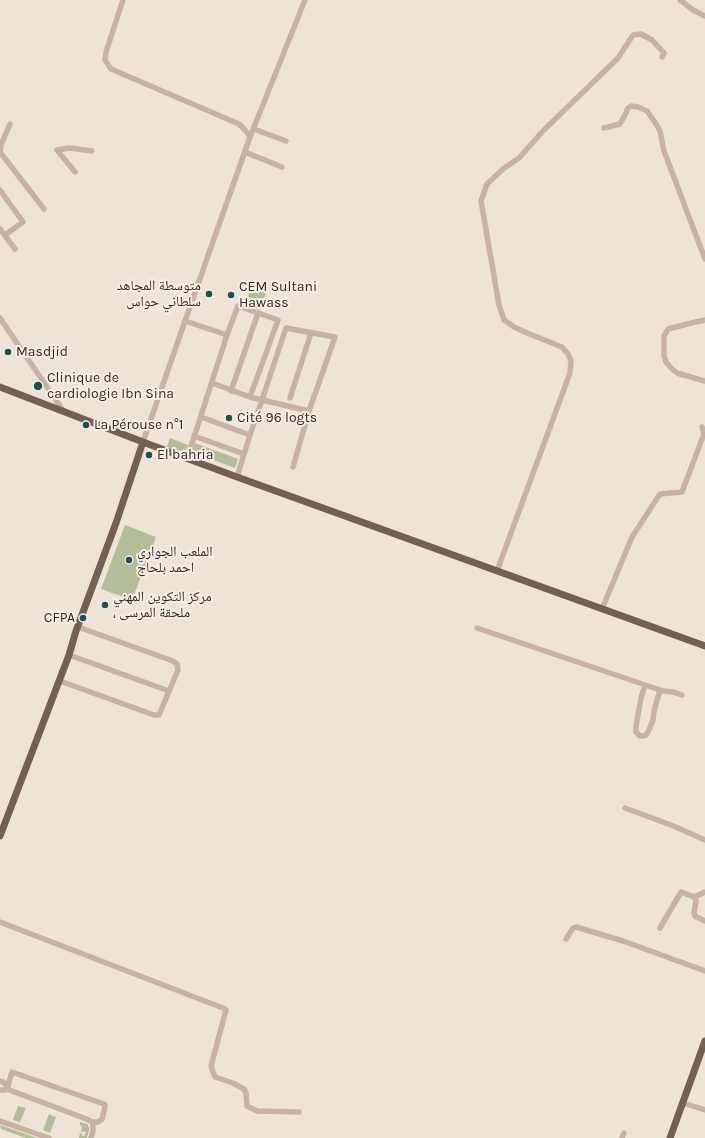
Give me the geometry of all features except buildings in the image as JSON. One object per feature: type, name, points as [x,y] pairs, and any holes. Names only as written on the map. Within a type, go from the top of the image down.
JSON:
[{"type":"main road","points":[[0,387],[187,459],[705,646]]},
{"type":"main road","points":[[0,836],[69,656],[143,442]]},
{"type":"main road","points":[[670,1138],[705,1041]]},
{"type":"street","points":[[123,0],[106,52],[106,60],[111,69],[239,124],[250,137]]},
{"type":"street","points":[[143,442],[250,137],[305,0]]},
{"type":"street","points":[[680,0],[698,14],[705,16]]},
{"type":"street","points":[[497,571],[570,373],[571,362],[568,354],[562,347],[527,334],[504,320],[499,305],[481,201],[487,184],[503,169],[519,158],[544,131],[618,58],[632,35],[641,34],[652,40],[664,53],[662,57]]},
{"type":"street","points":[[604,128],[620,124],[628,108],[631,106],[638,107],[647,112],[660,131],[664,151],[705,259]]},
{"type":"street","points":[[10,124],[1,145],[0,153],[44,209]]},
{"type":"street","points":[[254,129],[286,141]]},
{"type":"street","points":[[75,172],[57,150],[70,148],[92,151]]},
{"type":"street","points":[[245,152],[282,167]]},
{"type":"street","points":[[0,190],[23,222],[5,235]]},
{"type":"street","points":[[0,229],[15,248]]},
{"type":"street","points":[[187,459],[227,335],[238,306],[278,320],[250,397]]},
{"type":"street","points":[[231,390],[258,313]]},
{"type":"street","points":[[0,318],[64,412]]},
{"type":"street","points":[[705,320],[668,329],[664,336],[664,356],[666,362],[671,368],[678,372],[705,381]]},
{"type":"street","points":[[185,321],[227,335]]},
{"type":"street","points":[[238,477],[250,435],[286,328],[334,337],[309,411],[293,466]]},
{"type":"street","points":[[290,398],[311,332]]},
{"type":"street","points":[[212,383],[250,397],[309,411]]},
{"type":"street","points":[[201,417],[250,435]]},
{"type":"street","points":[[602,609],[632,537],[660,494],[682,492],[704,434],[702,427]]},
{"type":"street","points":[[194,436],[244,454]]},
{"type":"street","points":[[60,680],[154,715],[160,713],[178,670],[177,664],[173,660],[78,627]]},
{"type":"street","points":[[477,628],[660,690],[682,694]]},
{"type":"street","points":[[69,656],[170,691]]},
{"type":"street","points":[[645,685],[636,726],[636,732],[640,736],[646,735],[649,730],[653,720],[660,690]]},
{"type":"street","points":[[626,808],[705,840]]},
{"type":"street","points":[[660,928],[680,893],[684,892],[694,897],[696,901],[695,916],[705,921]]},
{"type":"street","points":[[694,897],[705,892]]},
{"type":"street","points":[[0,922],[223,1008],[226,1010],[211,1066],[215,1077],[244,1089],[246,1093],[247,1106],[257,1111],[299,1112]]},
{"type":"street","points":[[566,939],[573,928],[576,927],[623,941],[705,971]]},
{"type":"street","points":[[0,1090],[7,1089],[92,1122],[98,1122],[102,1119],[106,1105],[12,1072],[7,1089]]},
{"type":"street","points":[[0,1081],[6,1085],[7,1089]]},
{"type":"street","points":[[682,1103],[705,1110]]},
{"type":"street","points":[[0,1121],[49,1138]]},
{"type":"street","points":[[91,1138],[93,1131],[92,1122]]},
{"type":"green space","points":[[253,282],[268,287],[260,310],[245,305]]},
{"type":"green space","points":[[170,438],[188,445],[185,453],[167,447]]},
{"type":"green space","points":[[195,443],[238,459],[235,468],[192,452]]},
{"type":"green space","points":[[125,525],[156,537],[132,600],[101,589]]},
{"type":"green space","points":[[18,1106],[26,1108],[20,1122],[13,1120]]},
{"type":"green space","points":[[49,1114],[56,1117],[50,1133],[43,1130]]},
{"type":"green space","points":[[80,1122],[87,1124],[89,1127],[87,1138],[79,1138],[80,1133],[84,1136],[86,1132],[81,1132],[82,1127]]},
{"type":"green space","points":[[0,1125],[37,1138],[26,1138],[1,1129]]},
{"type":"place","name":"متوسطة المجاهد سلطاني حواس","points":[[209,294]]},
{"type":"place","name":"CEM Sultani Hawass","points":[[231,295]]},
{"type":"place","name":"Masdjid","points":[[8,352]]},
{"type":"place","name":"Clinique de cardiologie Ibn Sina","points":[[38,386]]},
{"type":"place","name":"Cité 96 logts","points":[[229,418]]},
{"type":"place","name":"La Pérouse n°1","points":[[86,425]]},
{"type":"place","name":"El bahria","points":[[149,455]]},
{"type":"place","name":"الملعب الجواري احمد بلحاج","points":[[129,560]]},
{"type":"place","name":"مركز التكوين المهني ، ملحقة المرسى","points":[[105,605]]},
{"type":"place","name":"CFPA","points":[[83,618]]}]
